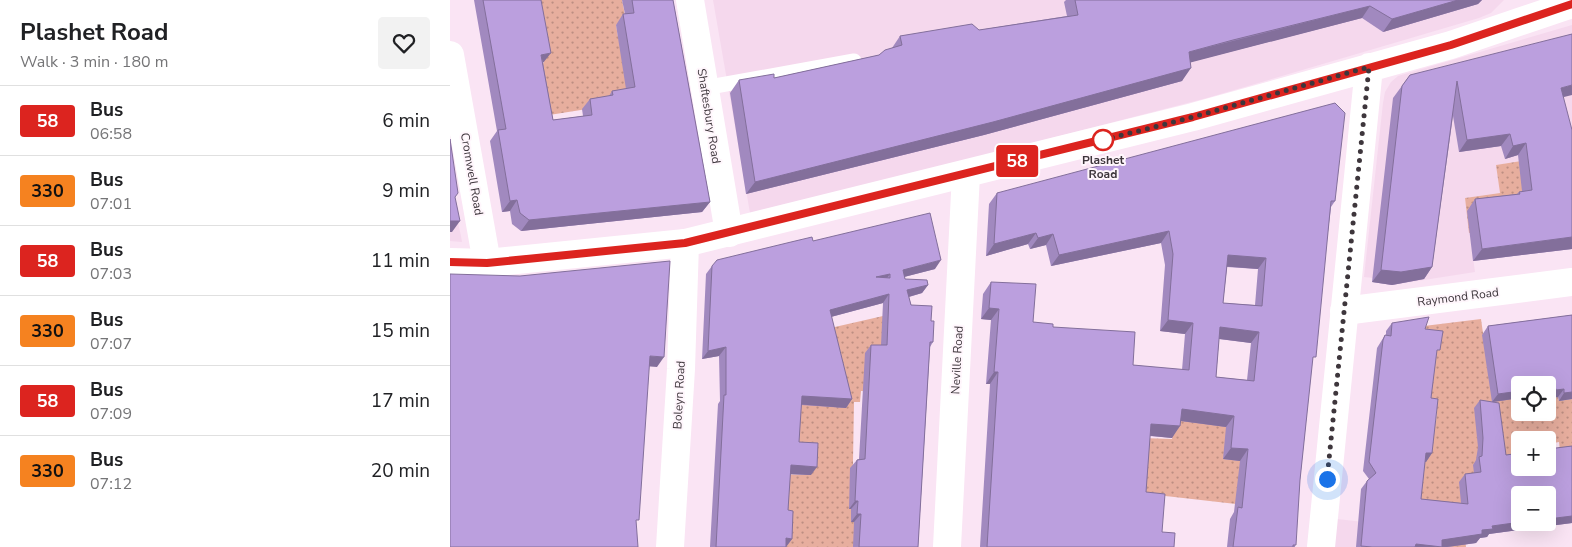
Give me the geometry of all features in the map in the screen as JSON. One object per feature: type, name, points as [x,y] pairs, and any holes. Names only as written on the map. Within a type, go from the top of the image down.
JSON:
[{"type":"main road","name":"Shaftesbury Road","points":[[690,0],[729,233]]},
{"type":"main road","points":[[450,262],[487,263],[685,243],[729,233],[1193,117],[1451,45],[1535,8],[1572,4]]},
{"type":"main road","name":"Cromwell Road","points":[[450,55],[487,263]]},
{"type":"main road","points":[[1321,547],[1369,67]]},
{"type":"main road","name":"Neville Road","points":[[946,547],[966,174]]},
{"type":"main road","name":"Boleyn Road","points":[[670,547],[681,369],[685,243]]},
{"type":"main road","name":"Raymond Road","points":[[1344,311],[1572,282]]},
{"type":"lane","points":[[704,88],[868,58]]},
{"type":"shaded area","points":[[532,0],[622,0],[626,20],[616,25],[618,37],[636,34],[628,98],[606,106],[543,116],[534,65],[544,63]]},
{"type":"shaded area","points":[[713,0],[1504,0],[1491,13],[1479,18],[1207,98],[882,182],[750,213]]},
{"type":"shaded area","points":[[1572,25],[1572,153],[1497,165],[1500,193],[1465,198],[1475,272],[1392,285],[1378,283],[1373,278],[1364,277],[1383,103],[1385,92],[1391,82],[1398,76]]},
{"type":"shaded area","points":[[1572,153],[1524,202],[1475,232],[1469,233],[1465,198],[1500,193],[1496,165]]},
{"type":"shaded area","points":[[450,187],[461,236],[462,242],[450,241]]},
{"type":"shaded area","points":[[883,316],[892,392],[861,391],[860,402],[854,402],[852,522],[884,524],[853,547],[786,547],[775,474],[806,475],[745,448],[788,427],[826,329]]},
{"type":"shaded area","points":[[1481,319],[1492,397],[1511,398],[1511,421],[1556,421],[1556,397],[1558,397],[1559,401],[1572,399],[1572,459],[1560,451],[1559,442],[1556,443],[1556,431],[1511,431],[1511,464],[1475,480],[1463,519],[1466,547],[1437,547],[1371,453],[1414,419],[1436,421],[1437,408],[1413,405],[1419,337],[1424,326]]},
{"type":"shaded area","points":[[1242,392],[1223,459],[1243,461],[1236,504],[1139,493],[1143,438],[1172,439],[1174,420]]},
{"type":"shaded area","points":[[1337,519],[1418,528],[1466,547],[1334,547]]},
{"type":"building","points":[[483,0],[541,0],[551,53],[541,55],[553,120],[592,115],[590,99],[613,95],[612,91],[635,87],[623,14],[634,13],[632,0],[673,0],[710,202],[529,220],[520,213],[517,200],[510,201],[498,130],[506,129]]},
{"type":"building","points":[[1075,0],[1458,0],[1392,19],[1370,6],[1233,40],[1189,52],[1191,68],[993,122],[755,182],[739,80],[774,74],[774,78],[879,55],[885,50],[902,45],[900,36],[972,24],[979,30],[1078,15]]},
{"type":"building","points":[[1572,34],[1572,85],[1561,88],[1572,130],[1572,237],[1482,249],[1475,199],[1520,194],[1519,192],[1532,190],[1526,143],[1513,146],[1510,134],[1467,140],[1457,81],[1432,267],[1401,272],[1381,270],[1402,86],[1410,75]]},
{"type":"building","points":[[1335,103],[1345,113],[1335,201],[1331,201],[1316,357],[1313,357],[1300,480],[1296,545],[1293,545],[1293,547],[1233,547],[1238,507],[1242,508],[1248,449],[1231,448],[1234,416],[1182,409],[1180,426],[1151,424],[1146,492],[1165,494],[1162,532],[1175,533],[1174,547],[987,547],[998,372],[994,372],[999,309],[989,308],[991,282],[1036,284],[1033,322],[1053,324],[1053,327],[1135,332],[1133,365],[1189,370],[1193,323],[1168,320],[1173,254],[1169,231],[1059,255],[1053,234],[1038,238],[1036,233],[994,244],[997,193]],"holes":[[[1228,255],[1266,258],[1262,306],[1223,303]],[[1220,327],[1259,332],[1254,381],[1216,377]]]},
{"type":"building","points":[[450,139],[458,193],[455,197],[460,221],[450,221]]},
{"type":"building","points":[[930,213],[941,260],[903,270],[905,279],[927,280],[928,285],[907,290],[911,305],[932,306],[931,321],[934,321],[933,342],[930,342],[918,547],[859,547],[861,514],[857,514],[858,501],[855,501],[857,460],[865,459],[871,345],[887,345],[889,294],[830,310],[852,399],[802,396],[799,442],[818,443],[817,467],[791,465],[788,510],[793,511],[792,539],[786,538],[786,547],[716,547],[724,395],[726,395],[726,347],[708,351],[712,266],[717,260],[812,237],[813,241]],"holes":[[[890,274],[890,278],[876,277]]]},
{"type":"building","points":[[670,261],[664,357],[650,356],[639,520],[636,520],[638,547],[450,547],[450,274],[520,276]]},
{"type":"building","points":[[1572,315],[1572,392],[1564,393],[1564,389],[1556,390],[1556,376],[1511,376],[1511,392],[1498,394],[1488,326]]},
{"type":"building","points":[[1429,317],[1425,329],[1443,331],[1440,350],[1437,350],[1431,398],[1438,399],[1432,453],[1426,453],[1421,499],[1468,504],[1465,474],[1481,472],[1479,457],[1482,456],[1483,438],[1480,400],[1499,403],[1506,455],[1511,454],[1511,476],[1556,476],[1556,448],[1572,446],[1572,516],[1556,518],[1556,486],[1511,486],[1511,523],[1492,526],[1493,529],[1482,530],[1482,534],[1442,540],[1442,547],[1416,544],[1415,547],[1361,546],[1367,481],[1376,473],[1369,462],[1383,340],[1385,335],[1391,336],[1392,323]]},
{"type":"bus line","name":"58","points":[[450,262],[487,263],[614,252],[685,243],[1193,117],[1451,45],[1572,4]]},
{"type":"place","name":"Plashet Road","points":[[1103,140]]},
{"type":"route","points":[[1103,140],[1099,141],[1193,117],[1369,67],[1327,479]]}]
